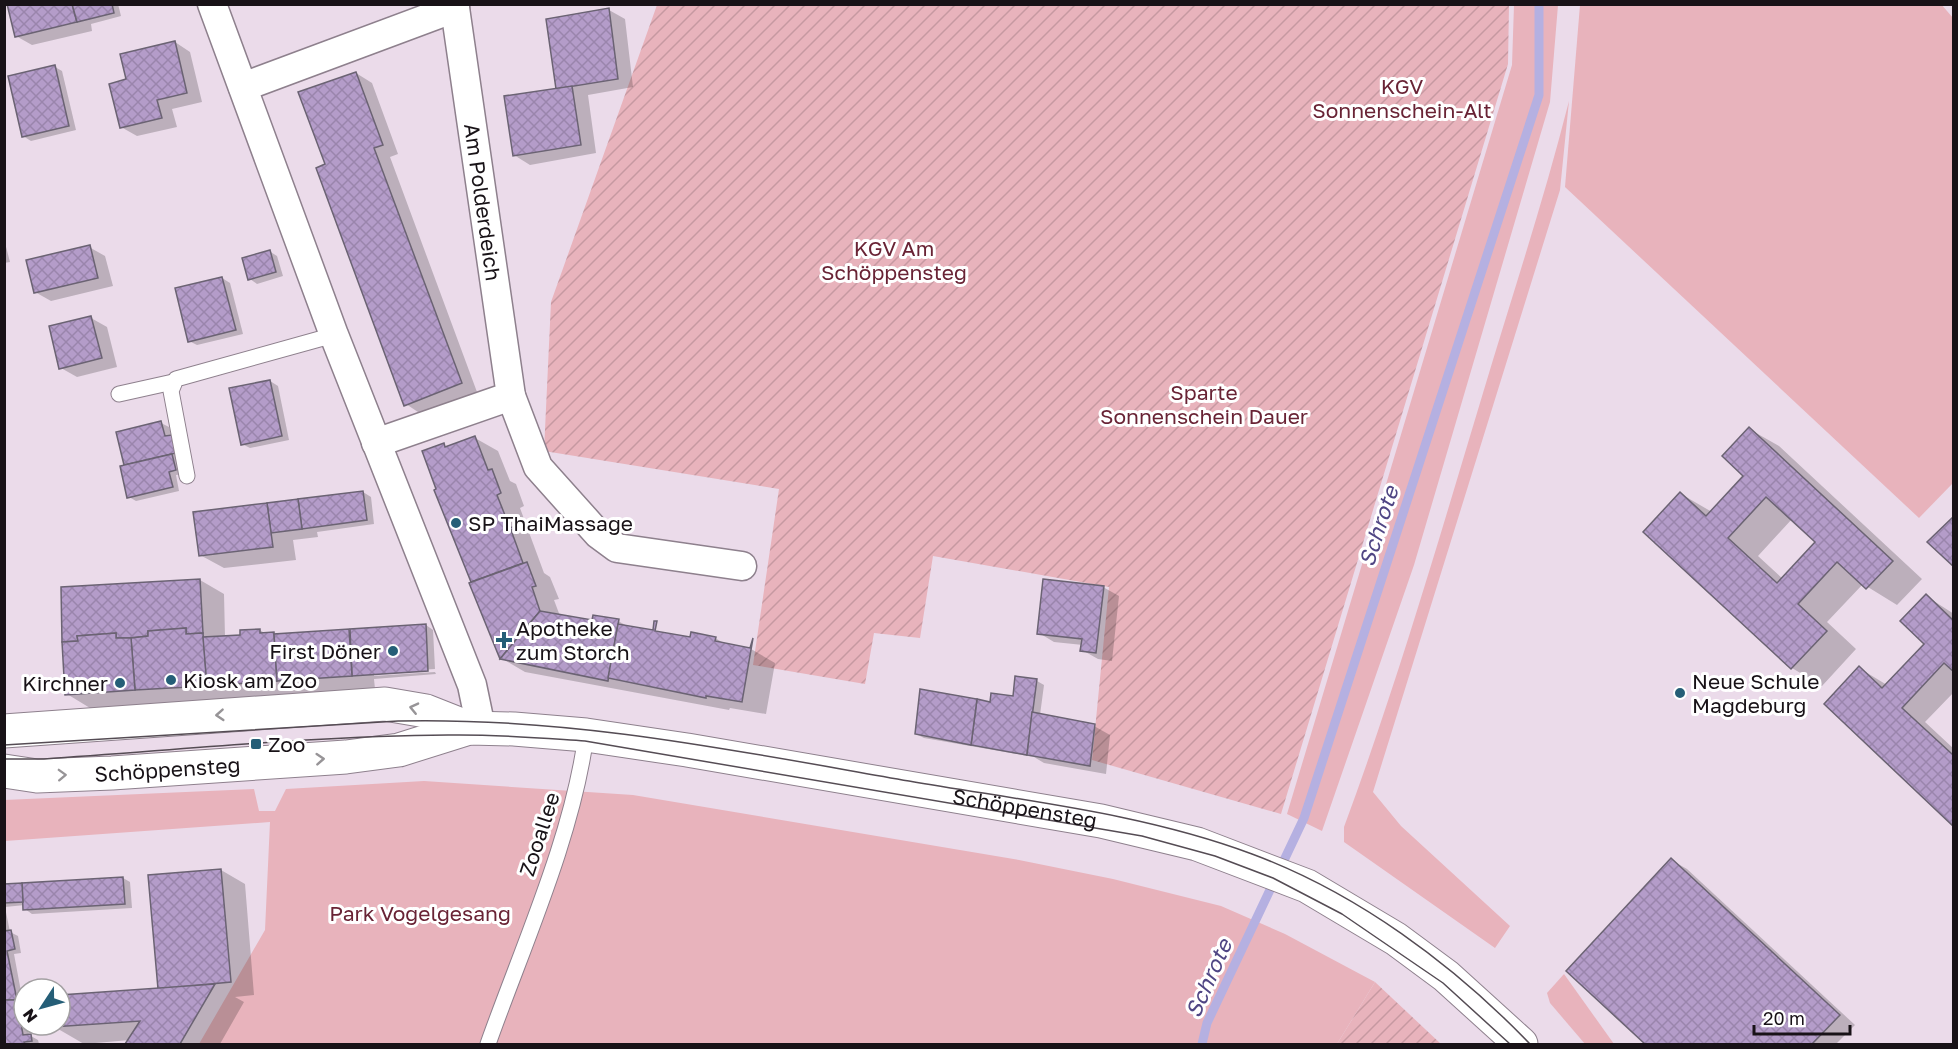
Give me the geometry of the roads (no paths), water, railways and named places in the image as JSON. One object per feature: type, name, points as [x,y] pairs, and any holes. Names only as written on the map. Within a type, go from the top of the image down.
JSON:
[{"type":"main road","name":"Schöppensteg","points":[[4,731],[386,704],[426,711],[475,728],[586,735],[687,750],[1166,834],[1249,861],[1307,886],[1396,939],[1446,976],[1521,1044]]},
{"type":"main road","name":"Schöppensteg","points":[[4,771],[37,776],[91,774],[346,757],[399,750],[475,728]]},
{"type":"street","points":[[212,4],[334,335],[472,685],[475,728]]},
{"type":"street","points":[[243,87],[454,6]]},
{"type":"street","name":"Am Polderdeich","points":[[454,6],[511,396],[538,467],[602,539],[617,548],[742,567]]},
{"type":"street","points":[[376,443],[511,396]]},
{"type":"lane","points":[[120,394],[173,382],[183,376],[334,335]]},
{"type":"lane","points":[[173,382],[171,391],[187,476]]},
{"type":"lane","name":"Zooallee","points":[[488,1044],[557,850],[579,779],[586,735]]},
{"type":"waterway","name":"Schrote","points":[[1202,1044],[1207,1023],[1304,818],[1539,95],[1539,4]]},
{"type":"tram line","points":[[4,745],[398,721],[527,724],[655,738],[1125,818],[1168,828],[1252,854],[1329,889],[1366,910],[1436,959],[1500,1014],[1530,1044]]},
{"type":"tram line","points":[[4,759],[44,759],[397,736],[482,735],[585,741],[1142,836],[1215,856],[1273,878],[1342,914],[1443,983],[1510,1044]]},
{"type":"place","name":"SP ThaiMassage","points":[[456,523]]},
{"type":"place","name":"Apotheke zum Storch","points":[[504,640]]},
{"type":"place","name":"First Döner","points":[[393,651]]},
{"type":"place","name":"Kiosk am Zoo","points":[[171,680]]},
{"type":"place","name":"Kirchner","points":[[120,683]]},
{"type":"place","name":"Neue Schule Magdeburg","points":[[1680,693]]},
{"type":"place","name":"Zoo","points":[[256,744]]},
{"type":"park label","name":"KGV Sonnenschein-Alt","points":[[1402,98]]},
{"type":"park label","name":"KGV Am Schöppensteg","points":[[894,260]]},
{"type":"park label","name":"Sparte Sonnenschein Dauer","points":[[1204,404]]},
{"type":"park label","name":"Park Vogelgesang","points":[[420,913]]}]
